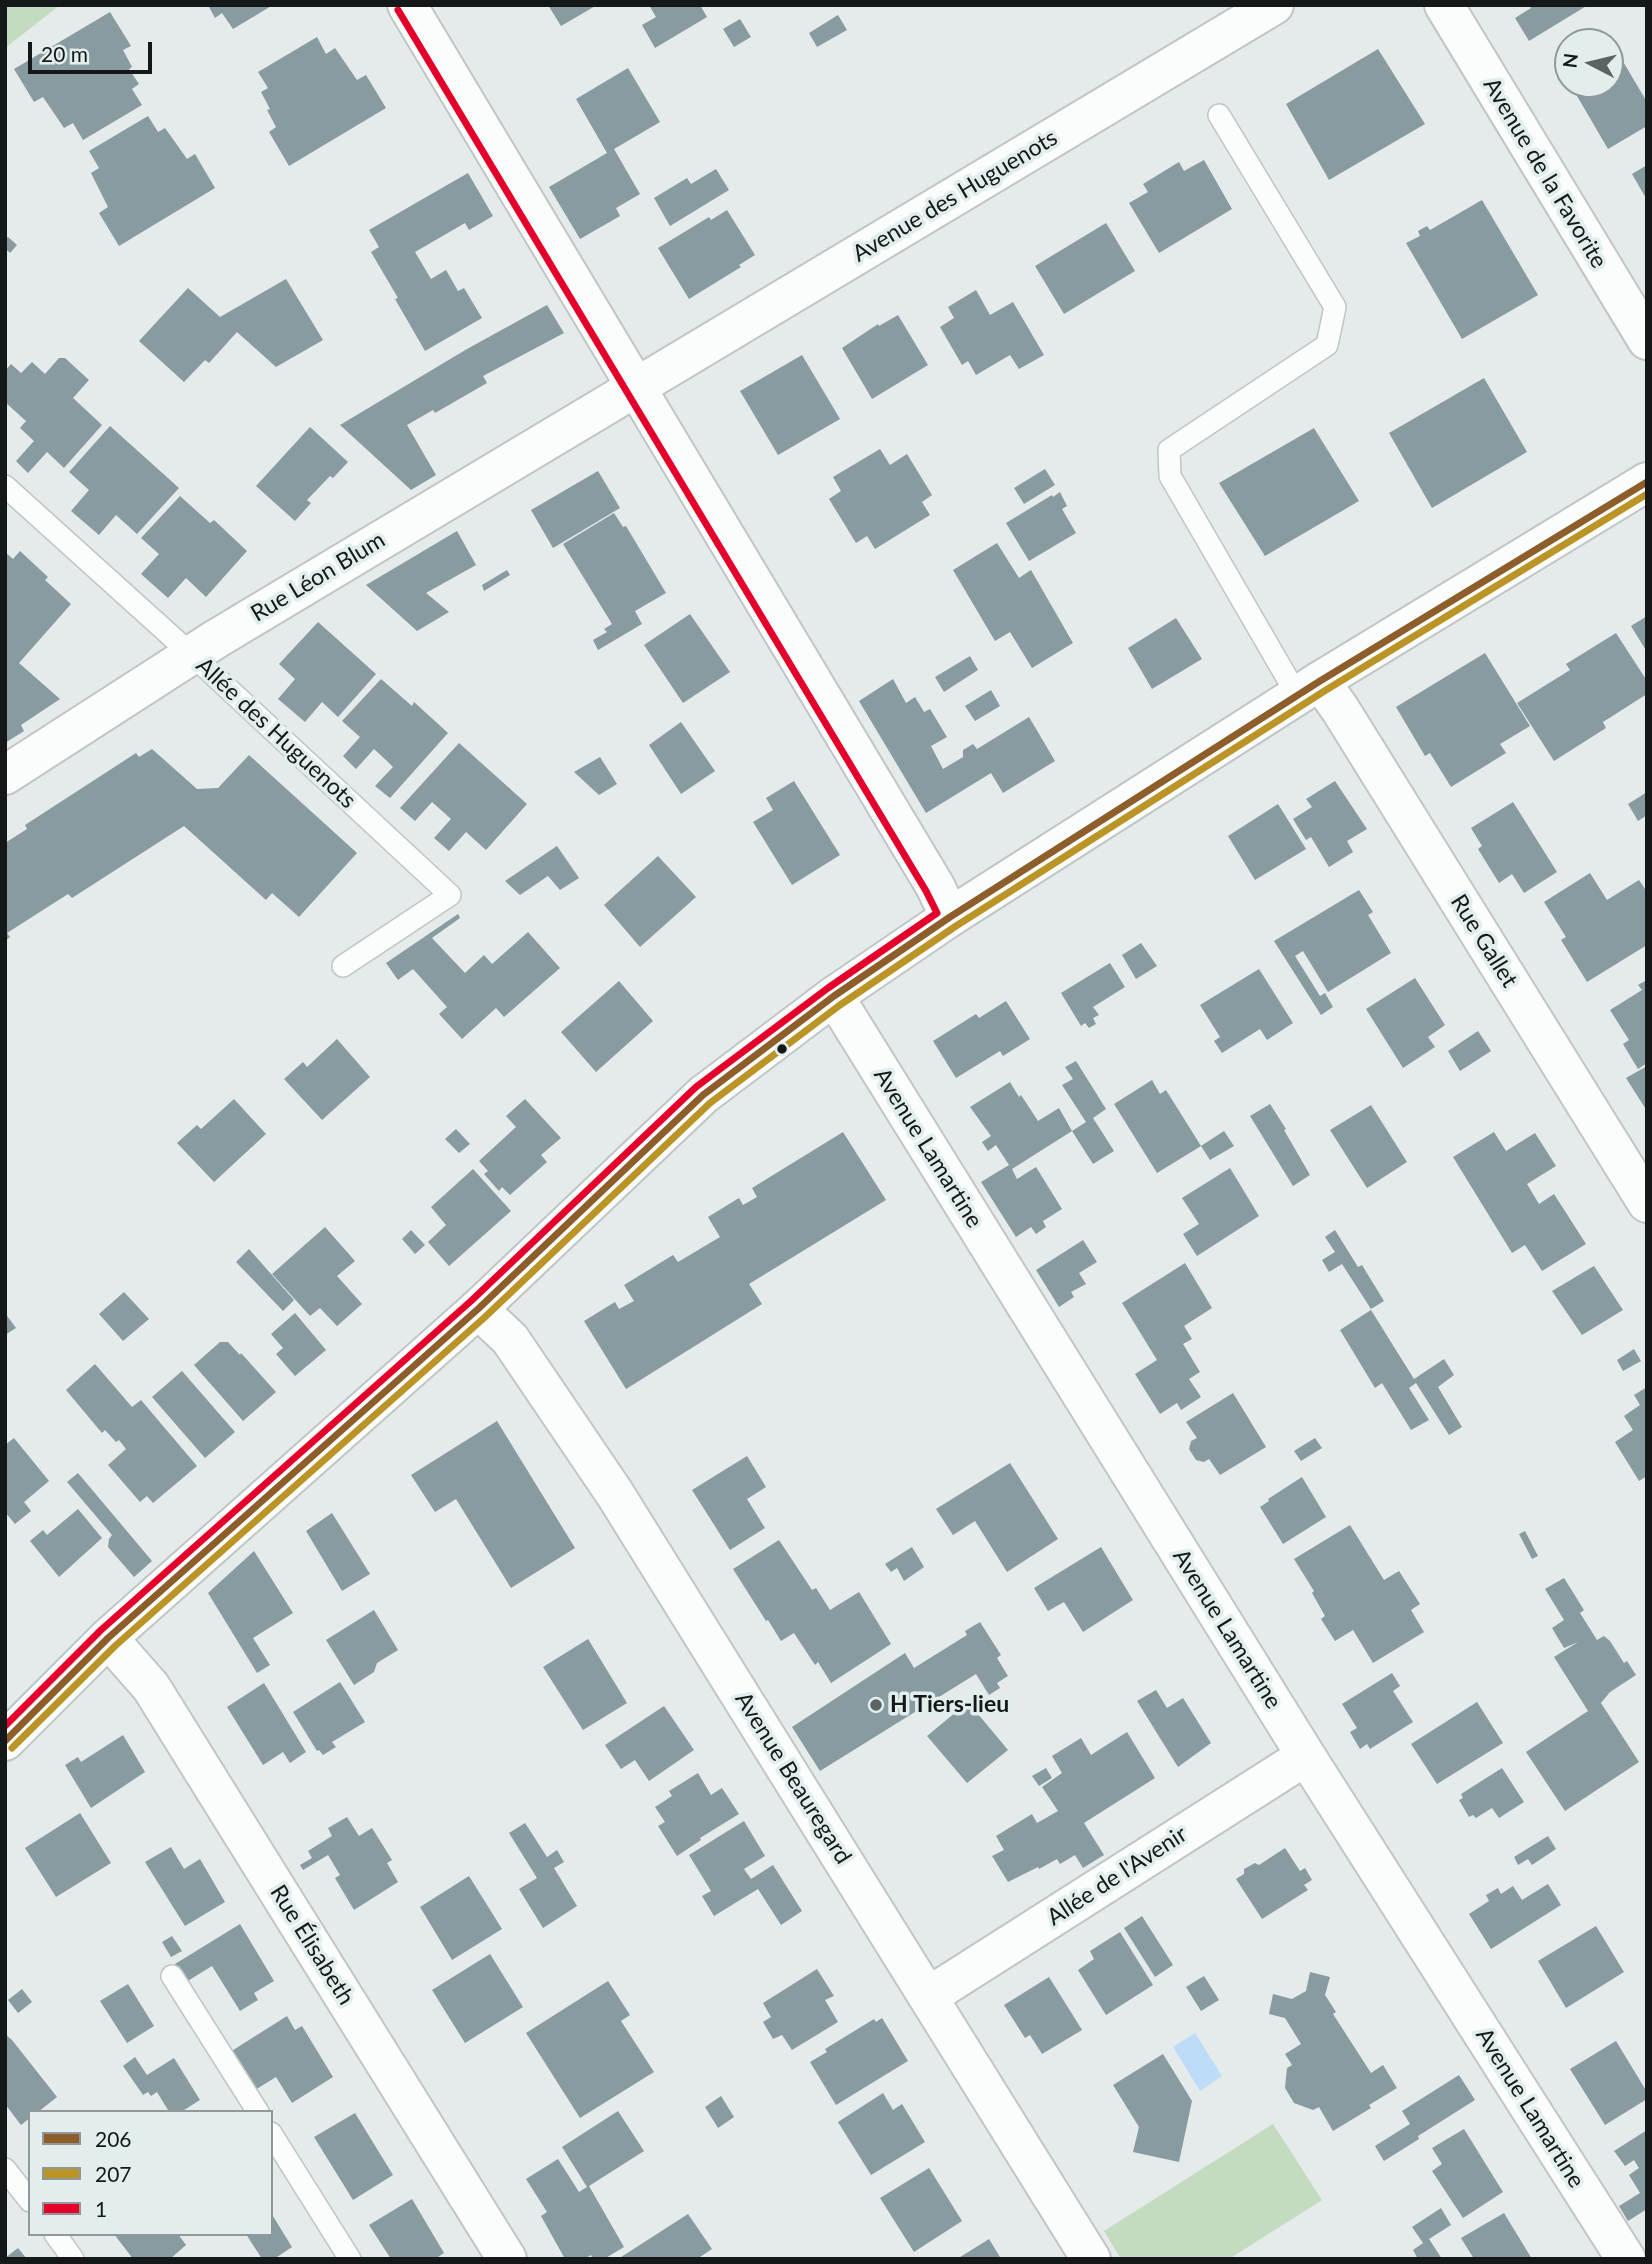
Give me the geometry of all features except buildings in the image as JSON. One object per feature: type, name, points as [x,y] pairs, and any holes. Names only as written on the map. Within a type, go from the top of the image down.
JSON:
[{"type":"street","points":[[407,5],[928,874],[950,917]]},
{"type":"street","name":"Avenue des Huguenots","points":[[636,387],[1274,5]]},
{"type":"street","name":"Avenue de la Favorite","points":[[1444,5],[1647,340]]},
{"type":"street","name":"Rue Léon Blum","points":[[5,775],[191,654],[636,387]]},
{"type":"street","points":[[5,1741],[108,1638],[478,1309],[703,1095],[834,996],[950,917],[1309,688],[1647,482]]},
{"type":"street","name":"Rue Gallet","points":[[1309,688],[1355,733],[1647,1203]]},
{"type":"street","name":"Avenue Lamartine","points":[[834,996],[1306,1755],[1626,2259]]},
{"type":"street","name":"Avenue Beauregard","points":[[478,1309],[510,1339],[615,1494],[1091,2259]]},
{"type":"street","name":"Rue Élisabeth","points":[[108,1638],[151,1686],[507,2259]]},
{"type":"street","name":"Allée de l'Avenir","points":[[929,1996],[1306,1755]]},
{"type":"lane","points":[[1219,115],[1335,307],[1327,345],[1169,450],[1170,476],[1309,688]]},
{"type":"lane","name":"Allée des Huguenots","points":[[5,486],[191,654],[450,895],[343,966]]},
{"type":"lane","points":[[172,1976],[257,2110]]},
{"type":"lane","points":[[273,2136],[350,2259]]},
{"type":"lane","points":[[5,2169],[28,2198]]},
{"type":"lane","points":[[56,2236],[73,2259]]},
{"type":"green space","points":[[5,5],[60,5],[5,48]]},
{"type":"green space","points":[[1273,2124],[1322,2200],[1229,2259],[1121,2259],[1104,2231]]},
{"type":"water","points":[[1195,2033],[1222,2076],[1200,2091],[1173,2047]]},
{"type":"transit line","name":"1","points":[[5,1726],[101,1630],[471,1301],[696,1087],[828,988],[937,913],[398,10]]},
{"type":"transit line","name":"206","points":[[5,1741],[108,1638],[478,1309],[703,1095],[834,996],[950,917],[1320,681],[1647,482]]},
{"type":"transit line","name":"207","points":[[12,1748],[115,1646],[485,1317],[710,1103],[840,1005],[956,926],[1326,690],[1647,494]]},
{"type":"place","name":"H Tiers-lieu","points":[[876,1705]]}]
